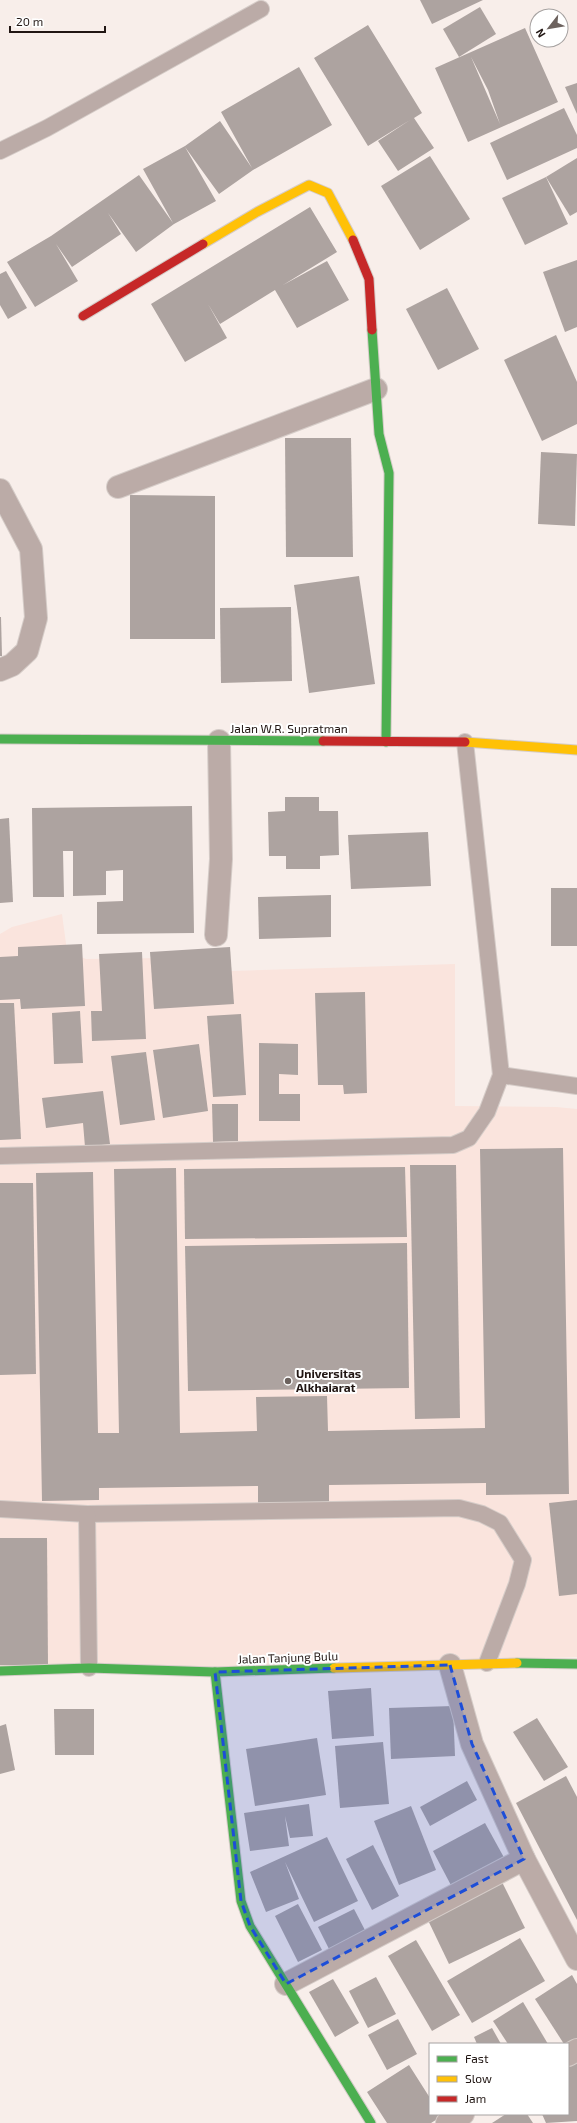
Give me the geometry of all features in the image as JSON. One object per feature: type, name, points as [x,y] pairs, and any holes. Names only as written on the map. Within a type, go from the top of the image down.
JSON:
[{"type":"street","points":[[83,316],[257,212],[309,184],[328,193],[356,245],[369,279],[380,434],[389,473],[386,742]]},
{"type":"street","points":[[118,487],[376,389]]},
{"type":"street","points":[[0,490],[31,549],[36,618],[27,651],[12,665],[0,670]]},
{"type":"street","name":"Jalan W.R. Supratman","points":[[0,739],[465,742],[577,750]]},
{"type":"street","points":[[216,935],[221,859],[219,741]]},
{"type":"street","name":"Jalan Tanjung Bulu","points":[[0,1671],[89,1668],[215,1672],[487,1663],[577,1664]]},
{"type":"street","points":[[450,1665],[472,1744],[524,1859],[577,1959]]},
{"type":"street","points":[[215,1672],[241,1901],[250,1926],[371,2123]]},
{"type":"street","points":[[286,1984],[524,1859]]},
{"type":"street","points":[[447,2123],[461,2115]]},
{"type":"lane","points":[[0,151],[47,128],[261,9]]},
{"type":"lane","points":[[0,1156],[453,1145],[469,1138],[487,1112],[501,1075],[465,742]]},
{"type":"lane","points":[[501,1075],[577,1086]]},
{"type":"lane","points":[[0,1509],[87,1514],[459,1508],[482,1514],[500,1524],[523,1560],[517,1584],[487,1663]]},
{"type":"lane","points":[[87,1514],[89,1668]]},
{"type":"highlighted area","points":[[450,1665],[472,1744],[524,1859],[286,1984],[250,1926],[241,1901],[215,1672]]},
{"type":"shaded area","name":"Universitas Alkhaiarat","points":[[62,914],[67,951],[86,959],[230,957],[230,971],[455,964],[455,1106],[556,1107],[577,1109],[577,1657],[0,1676],[0,934],[12,927]]},
{"type":"building","points":[[420,0],[483,0],[432,24]]},
{"type":"building","points":[[480,7],[496,34],[459,57],[443,29]]},
{"type":"building","points":[[368,25],[422,113],[414,118],[434,148],[398,171],[378,141],[410,120],[368,146],[314,58]]},
{"type":"building","points":[[525,28],[529,37],[529,48],[534,48],[558,102],[468,142],[435,68]],"holes":[[[471,57],[488,90],[500,124]]]},
{"type":"building","points":[[299,67],[332,125],[253,170],[219,194],[185,147],[216,201],[174,224],[136,252],[108,213],[121,234],[72,267],[56,244],[78,281],[35,307],[7,262],[51,236],[139,175],[173,223],[143,169],[185,146],[220,121],[252,168],[221,112]]},
{"type":"building","points":[[577,83],[577,114],[565,87]]},
{"type":"building","points":[[564,108],[577,135],[577,148],[507,180],[490,143]]},
{"type":"building","points":[[430,156],[470,219],[420,250],[381,186]]},
{"type":"building","points":[[577,158],[577,212],[570,216],[546,177]]},
{"type":"building","points":[[546,177],[568,224],[525,245],[502,198]]},
{"type":"building","points":[[310,207],[337,252],[283,285],[327,261],[349,300],[297,328],[275,290],[220,324],[208,304],[227,338],[185,362],[151,304]]},
{"type":"building","points":[[577,260],[577,327],[565,332],[543,272]]},
{"type":"building","points":[[6,271],[27,308],[8,319],[0,305],[0,274]]},
{"type":"building","points":[[447,288],[479,349],[438,370],[406,309]]},
{"type":"building","points":[[556,335],[577,382],[577,424],[542,441],[504,360]]},
{"type":"building","points":[[285,438],[351,438],[353,557],[286,557]]},
{"type":"building","points":[[541,452],[577,454],[575,526],[538,524]]},
{"type":"building","points":[[130,495],[215,496],[215,639],[130,639]]},
{"type":"building","points":[[359,576],[375,684],[309,693],[294,585]]},
{"type":"building","points":[[291,607],[292,681],[221,683],[220,608]]},
{"type":"building","points":[[1,617],[2,656],[0,656]]},
{"type":"building","points":[[285,797],[319,797],[319,811],[338,811],[339,855],[320,856],[320,869],[286,869],[286,856],[269,856],[268,812],[285,811]]},
{"type":"building","points":[[192,806],[194,933],[97,934],[97,902],[123,901],[123,870],[106,871],[106,895],[73,896],[73,851],[63,851],[64,897],[33,897],[32,808]]},
{"type":"building","points":[[9,818],[13,902],[0,903],[0,819]]},
{"type":"building","points":[[428,832],[431,886],[351,889],[348,835]]},
{"type":"building","points":[[551,888],[577,888],[577,946],[551,946]]},
{"type":"building","points":[[331,895],[331,937],[259,939],[258,897]]},
{"type":"building","points":[[82,944],[85,1006],[21,1009],[20,999],[0,1000],[0,957],[18,956],[18,947]]},
{"type":"building","points":[[230,947],[234,1004],[154,1009],[150,952]]},
{"type":"building","points":[[142,952],[146,1039],[92,1041],[91,1011],[102,1011],[99,954]]},
{"type":"building","points":[[365,992],[367,1093],[344,1094],[343,1085],[318,1085],[315,993]]},
{"type":"building","points":[[0,1003],[14,1003],[21,1139],[0,1140]]},
{"type":"building","points":[[80,1011],[83,1063],[54,1064],[52,1013]]},
{"type":"building","points":[[241,1014],[246,1095],[213,1097],[207,1016]]},
{"type":"building","points":[[259,1043],[298,1044],[298,1075],[279,1074],[279,1094],[300,1094],[300,1121],[259,1121]]},
{"type":"building","points":[[199,1044],[208,1111],[163,1118],[153,1050]]},
{"type":"building","points":[[146,1052],[155,1120],[120,1125],[111,1056]]},
{"type":"building","points":[[103,1091],[110,1144],[85,1147],[83,1123],[46,1128],[42,1098]]},
{"type":"building","points":[[212,1104],[238,1104],[238,1141],[213,1142]]},
{"type":"building","points":[[563,1148],[569,1494],[486,1495],[486,1483],[329,1485],[329,1502],[258,1503],[258,1486],[99,1488],[99,1500],[42,1501],[36,1173],[93,1172],[98,1433],[119,1433],[114,1169],[176,1168],[180,1433],[257,1431],[256,1397],[327,1396],[328,1431],[485,1428],[480,1149]]},
{"type":"building","points":[[410,1165],[456,1165],[460,1418],[415,1419]]},
{"type":"building","points":[[405,1167],[407,1237],[185,1239],[184,1169]]},
{"type":"building","points":[[0,1183],[33,1183],[36,1374],[0,1375]]},
{"type":"building","points":[[407,1243],[409,1388],[188,1391],[185,1246]]},
{"type":"building","points":[[577,1500],[577,1594],[559,1596],[549,1503]]},
{"type":"building","points":[[0,1538],[47,1538],[48,1665],[0,1665]]},
{"type":"building","points":[[371,1688],[374,1736],[332,1739],[328,1691]]},
{"type":"building","points":[[453,1706],[455,1756],[391,1759],[389,1708]]},
{"type":"building","points":[[54,1709],[94,1709],[94,1755],[55,1755]]},
{"type":"building","points":[[537,1718],[568,1767],[544,1781],[513,1732]]},
{"type":"building","points":[[6,1724],[15,1770],[0,1774],[0,1726]]},
{"type":"building","points":[[317,1738],[326,1795],[255,1806],[246,1749]]},
{"type":"building","points":[[383,1742],[389,1804],[340,1808],[335,1746]]},
{"type":"building","points":[[566,1776],[577,1797],[577,1920],[516,1803]]},
{"type":"building","points":[[467,1781],[477,1800],[430,1826],[420,1807]]},
{"type":"building","points":[[309,1804],[313,1836],[290,1838],[285,1816],[289,1846],[250,1851],[244,1813]]},
{"type":"building","points":[[411,1806],[436,1870],[399,1885],[374,1821]]},
{"type":"building","points":[[485,1823],[507,1863],[454,1891],[433,1851]]},
{"type":"building","points":[[327,1837],[358,1901],[314,1922],[285,1862],[299,1899],[266,1912],[250,1872]]},
{"type":"building","points":[[373,1845],[399,1896],[372,1910],[346,1859]]},
{"type":"building","points":[[500,1878],[525,1928],[449,1964],[425,1914]]},
{"type":"building","points":[[298,1904],[322,1950],[298,1962],[275,1916]]},
{"type":"building","points":[[354,1909],[367,1934],[331,1953],[318,1927]]},
{"type":"building","points":[[520,1938],[545,1981],[472,2023],[447,1981]]},
{"type":"building","points":[[416,1940],[460,2015],[432,2031],[388,1956]]},
{"type":"building","points":[[572,1975],[577,1984],[577,2042],[563,2043],[535,1999]]},
{"type":"building","points":[[376,1977],[396,2014],[368,2028],[349,1991]]},
{"type":"building","points":[[333,1979],[359,2023],[335,2037],[309,1992]]},
{"type":"building","points":[[523,2002],[547,2043],[507,2043],[493,2021]]},
{"type":"building","points":[[398,2019],[417,2054],[387,2070],[368,2035]]},
{"type":"building","points":[[492,2028],[500,2043],[477,2043],[474,2037]]},
{"type":"building","points":[[577,2059],[577,2121],[546,2123],[542,2115],[569,2115],[569,2063]]},
{"type":"building","points":[[409,2065],[429,2096],[429,2115],[442,2116],[431,2123],[387,2123],[367,2092]]},
{"type":"building","points":[[504,2115],[528,2115],[533,2123],[492,2123]]},
{"type":"traffic: fast","points":[[372,330],[379,434],[389,473],[386,742]]},
{"type":"traffic: fast","points":[[0,739],[323,741]]},
{"type":"traffic: fast","points":[[517,1663],[577,1664]]},
{"type":"traffic: fast","points":[[0,1671],[89,1668],[215,1672],[334,1668]]},
{"type":"traffic: fast","points":[[215,1672],[241,1901],[250,1926],[371,2123]]},
{"type":"traffic: slow","points":[[203,244],[257,212],[309,185],[328,193],[353,240]]},
{"type":"traffic: slow","points":[[465,742],[577,750]]},
{"type":"traffic: slow","points":[[334,1668],[517,1663]]},
{"type":"traffic: jam","points":[[353,240],[369,279],[372,330]]},
{"type":"traffic: jam","points":[[83,316],[203,244]]},
{"type":"traffic: jam","points":[[323,741],[465,742]]},
{"type":"place","name":"Universitas Alkhaiarat","points":[[288,1381]]}]
